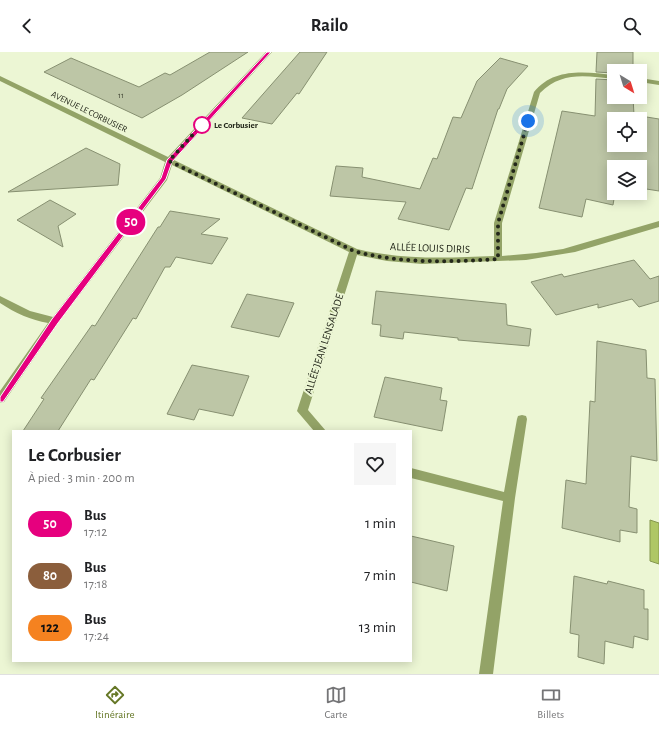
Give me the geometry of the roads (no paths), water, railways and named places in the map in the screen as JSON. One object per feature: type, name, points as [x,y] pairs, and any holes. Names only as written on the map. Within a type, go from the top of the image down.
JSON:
[{"type":"street","points":[[0,399],[55,321],[164,178],[169,161],[269,52]]},
{"type":"street","points":[[498,259],[498,223],[537,92],[543,84],[554,78],[567,75],[589,74],[607,76]]},
{"type":"street","name":"AVENUE LE CORBUSIER","points":[[0,78],[169,161]]},
{"type":"street","points":[[647,81],[659,83]]},
{"type":"street","name":"ALLÉE LOUIS DIRIS","points":[[169,161],[354,251],[386,258],[424,261],[498,259],[542,255],[563,252],[659,224]]},
{"type":"street","name":"ALLÉE JEAN LENSALADE","points":[[320,430],[302,411],[354,251]]},
{"type":"street","points":[[0,299],[12,307],[36,318],[55,321]]},
{"type":"street","points":[[486,674],[509,498],[522,420]]},
{"type":"street","points":[[412,473],[509,498]]},
{"type":"place","name":"Le Corbusier","points":[[202,125]]}]
